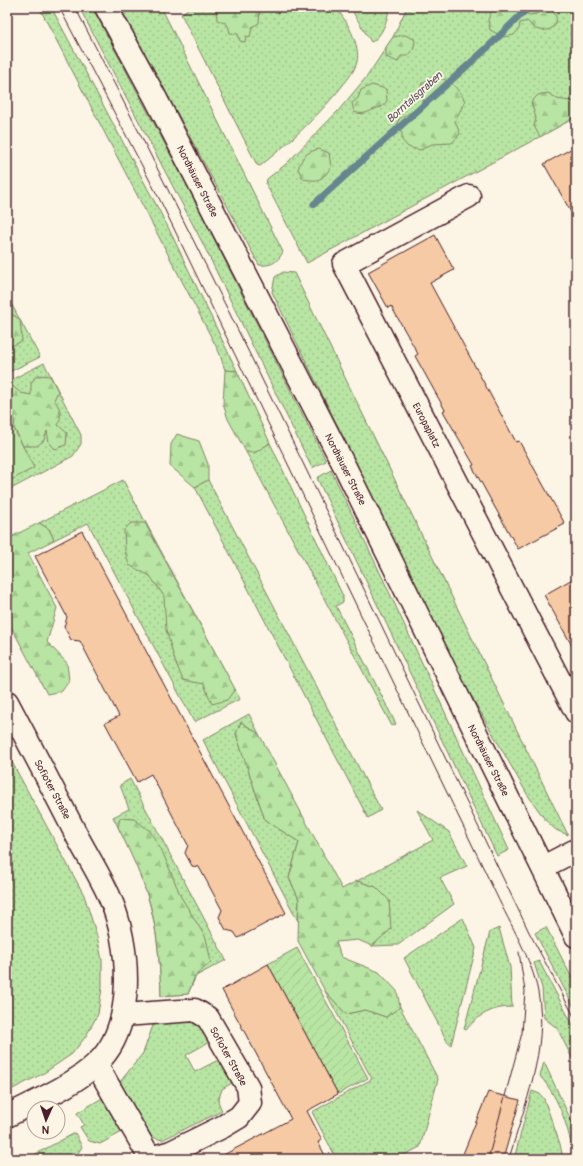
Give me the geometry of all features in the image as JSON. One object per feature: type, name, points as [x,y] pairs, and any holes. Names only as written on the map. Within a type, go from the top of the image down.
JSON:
[{"type":"street","name":"Nordhäuser Straße","points":[[106,7],[155,97],[342,462],[576,936]]},
{"type":"street","name":"Europaplatz","points":[[469,196],[344,264],[576,712]]},
{"type":"street","name":"Sofioter Straße","points":[[7,702],[110,898],[122,943],[126,966],[122,1015],[114,1041],[96,1064],[72,1082],[7,1116]]},
{"type":"street","points":[[543,867],[576,850]]},
{"type":"street","name":"Sofioter Straße","points":[[96,1064],[150,1158],[171,1152],[224,1126],[239,1116],[250,1103],[248,1087],[208,1018],[195,1010],[122,1015]]},
{"type":"green space","points":[[39,7],[51,7],[168,227],[237,371],[225,370],[219,352]]},
{"type":"green space","points":[[79,7],[92,7],[191,193],[326,461],[312,468],[202,242]]},
{"type":"green space","points":[[120,7],[161,7],[283,252],[273,263],[259,265]]},
{"type":"green space","points":[[190,7],[335,7],[344,18],[355,40],[358,55],[357,62],[349,77],[321,111],[260,166],[257,165],[181,14]]},
{"type":"green space","points":[[213,7],[260,7],[259,23],[252,27],[250,37],[246,36],[245,42],[240,41],[238,34],[230,33],[226,24],[217,20],[216,10]]},
{"type":"green space","points":[[389,7],[388,16],[384,27],[378,37],[371,42],[354,14],[353,9]]},
{"type":"green space","points":[[407,7],[576,7],[576,117],[307,263],[266,184],[267,179],[286,164],[338,111],[368,75],[393,37]]},
{"type":"green space","points":[[493,7],[516,7],[529,15],[537,14],[540,9],[548,7],[556,16],[555,25],[548,30],[542,30],[532,27],[527,21],[520,23],[519,29],[514,35],[504,37],[490,30],[488,20]]},
{"type":"green space","points":[[405,35],[414,39],[415,42],[413,50],[408,56],[401,56],[398,62],[386,57],[386,47],[393,37]]},
{"type":"green space","points":[[432,77],[448,81],[459,91],[465,101],[455,121],[460,134],[452,143],[432,144],[420,150],[408,147],[402,140],[402,134],[397,124],[399,119],[411,112],[422,110],[426,107],[423,98],[419,94],[422,83]]},
{"type":"green space","points":[[372,85],[386,89],[387,101],[382,107],[366,113],[354,112],[352,103],[358,98],[361,90]]},
{"type":"green space","points":[[548,93],[557,99],[576,102],[576,117],[540,137],[534,126],[536,118],[531,102],[538,95]]},
{"type":"green space","points":[[319,149],[329,153],[331,167],[320,179],[303,179],[298,169],[301,161],[308,153]]},
{"type":"green space","points":[[283,272],[294,273],[568,835],[556,830],[546,821],[527,794],[460,676],[272,292],[275,277]]},
{"type":"green space","points":[[7,296],[40,357],[7,373]]},
{"type":"green space","points":[[7,310],[20,320],[22,341],[14,345],[7,346]]},
{"type":"green space","points":[[44,363],[81,435],[81,444],[73,456],[7,491],[7,382]]},
{"type":"green space","points":[[225,370],[237,371],[270,443],[256,452],[246,452],[228,419],[223,404]]},
{"type":"green space","points":[[37,375],[50,376],[58,391],[54,400],[60,412],[58,425],[67,433],[66,445],[55,449],[49,442],[47,431],[44,440],[37,446],[23,446],[14,428],[15,420],[7,408],[7,387],[11,385],[21,393],[31,395],[31,383]]},
{"type":"green space","points":[[7,415],[34,468],[7,482]]},
{"type":"green space","points":[[177,434],[199,441],[208,464],[208,480],[195,487],[170,466],[171,444]]},
{"type":"green space","points":[[270,443],[343,596],[343,602],[336,606],[396,724],[392,726],[246,452],[256,452]]},
{"type":"green space","points":[[331,470],[509,850],[497,856],[317,478]]},
{"type":"green space","points":[[123,480],[240,699],[194,722],[88,523],[54,540],[49,529],[39,523]]},
{"type":"green space","points":[[208,480],[381,810],[368,818],[195,487]]},
{"type":"green space","points":[[39,523],[49,529],[54,540],[28,553],[57,608],[47,642],[67,663],[69,681],[62,691],[47,694],[7,619],[7,539]]},
{"type":"green space","points":[[131,523],[145,523],[235,689],[227,700],[212,704],[204,684],[183,680],[175,661],[166,630],[164,596],[150,576],[129,565],[125,551],[124,530]]},
{"type":"green space","points":[[249,714],[259,734],[241,722],[236,734],[265,820],[299,842],[289,878],[299,899],[298,921],[203,740]]},
{"type":"green space","points":[[241,722],[259,734],[342,889],[357,881],[376,887],[389,900],[391,929],[372,946],[358,940],[336,942],[341,957],[379,972],[397,991],[400,1007],[386,1017],[365,1010],[346,1014],[325,991],[298,941],[299,899],[289,878],[299,842],[265,820],[236,734]]},
{"type":"green space","points":[[7,753],[84,895],[97,936],[102,960],[102,988],[98,1014],[86,1036],[72,1054],[44,1073],[7,1092]]},
{"type":"green space","points":[[130,779],[226,960],[196,976],[188,994],[161,996],[158,950],[155,928],[147,893],[129,849],[113,817],[129,809],[120,785]]},
{"type":"green space","points":[[417,810],[449,832],[467,866],[440,878],[454,904],[398,945],[372,946],[391,929],[376,887],[357,881],[433,840]]},
{"type":"green space","points":[[120,818],[134,819],[150,831],[163,853],[181,897],[206,938],[211,962],[195,976],[188,994],[161,996],[158,950],[153,915],[140,874],[118,827]]},
{"type":"green space","points":[[463,918],[476,948],[451,1045],[448,1043],[404,958]]},
{"type":"green space","points":[[546,927],[576,986],[576,1011],[535,933]]},
{"type":"green space","points":[[499,928],[510,967],[512,1007],[498,1008],[486,1013],[475,1020],[466,1030],[464,1029],[490,932]]},
{"type":"green space","points":[[297,948],[368,1078],[338,1094],[268,964]]},
{"type":"green space","points":[[539,961],[576,1031],[576,1066],[557,1028],[544,1018],[542,988],[534,963]]},
{"type":"green space","points":[[325,991],[346,1014],[365,1010],[386,1017],[400,1007],[438,1079],[420,1147],[396,1159],[330,1159],[335,1156],[312,1112],[372,1079]]},
{"type":"green space","points":[[156,1017],[188,1018],[194,1020],[200,1025],[211,1041],[186,1055],[195,1072],[220,1059],[232,1083],[222,1089],[218,1101],[222,1111],[162,1140],[148,1136],[120,1082],[143,1053]]},
{"type":"green space","points":[[544,1062],[576,1131],[576,1159],[574,1159],[563,1115],[553,1094],[540,1076]]},
{"type":"green space","points":[[532,1091],[540,1094],[544,1099],[560,1144],[563,1159],[514,1159]]},
{"type":"green space","points":[[104,1097],[122,1132],[100,1144],[89,1141],[80,1127],[84,1125],[77,1113]]},
{"type":"green space","points":[[75,1133],[82,1147],[74,1159],[26,1159],[62,1140],[66,1140],[66,1138]]},
{"type":"building","points":[[576,146],[576,221],[544,164]]},
{"type":"building","points":[[435,235],[454,270],[430,283],[516,442],[519,441],[565,524],[518,549],[472,466],[474,465],[443,411],[445,410],[415,356],[418,354],[391,306],[388,308],[368,272]]},
{"type":"building","points":[[82,531],[286,913],[238,938],[234,932],[226,930],[219,917],[222,910],[199,867],[192,866],[185,853],[188,845],[151,774],[137,782],[105,723],[119,716],[80,641],[71,640],[64,627],[67,617],[35,556]]},
{"type":"building","points":[[576,577],[576,653],[544,595]]},
{"type":"building","points":[[268,964],[338,1094],[307,1111],[322,1140],[318,1142],[327,1159],[216,1159],[291,1119],[222,990]]},
{"type":"building","points":[[488,1092],[520,1100],[503,1159],[461,1159]]},
{"type":"waterway","name":"Borntalsgraben","points":[[314,204],[487,48],[529,7]]},
{"type":"tram line","points":[[59,7],[162,204],[526,954],[538,992],[541,1013],[540,1034],[538,1055],[528,1098],[509,1159]]},
{"type":"tram line","points":[[75,7],[249,352],[529,932],[576,1020]]},
{"type":"tram line","points":[[488,1159],[522,1033],[525,991],[519,952]]}]
